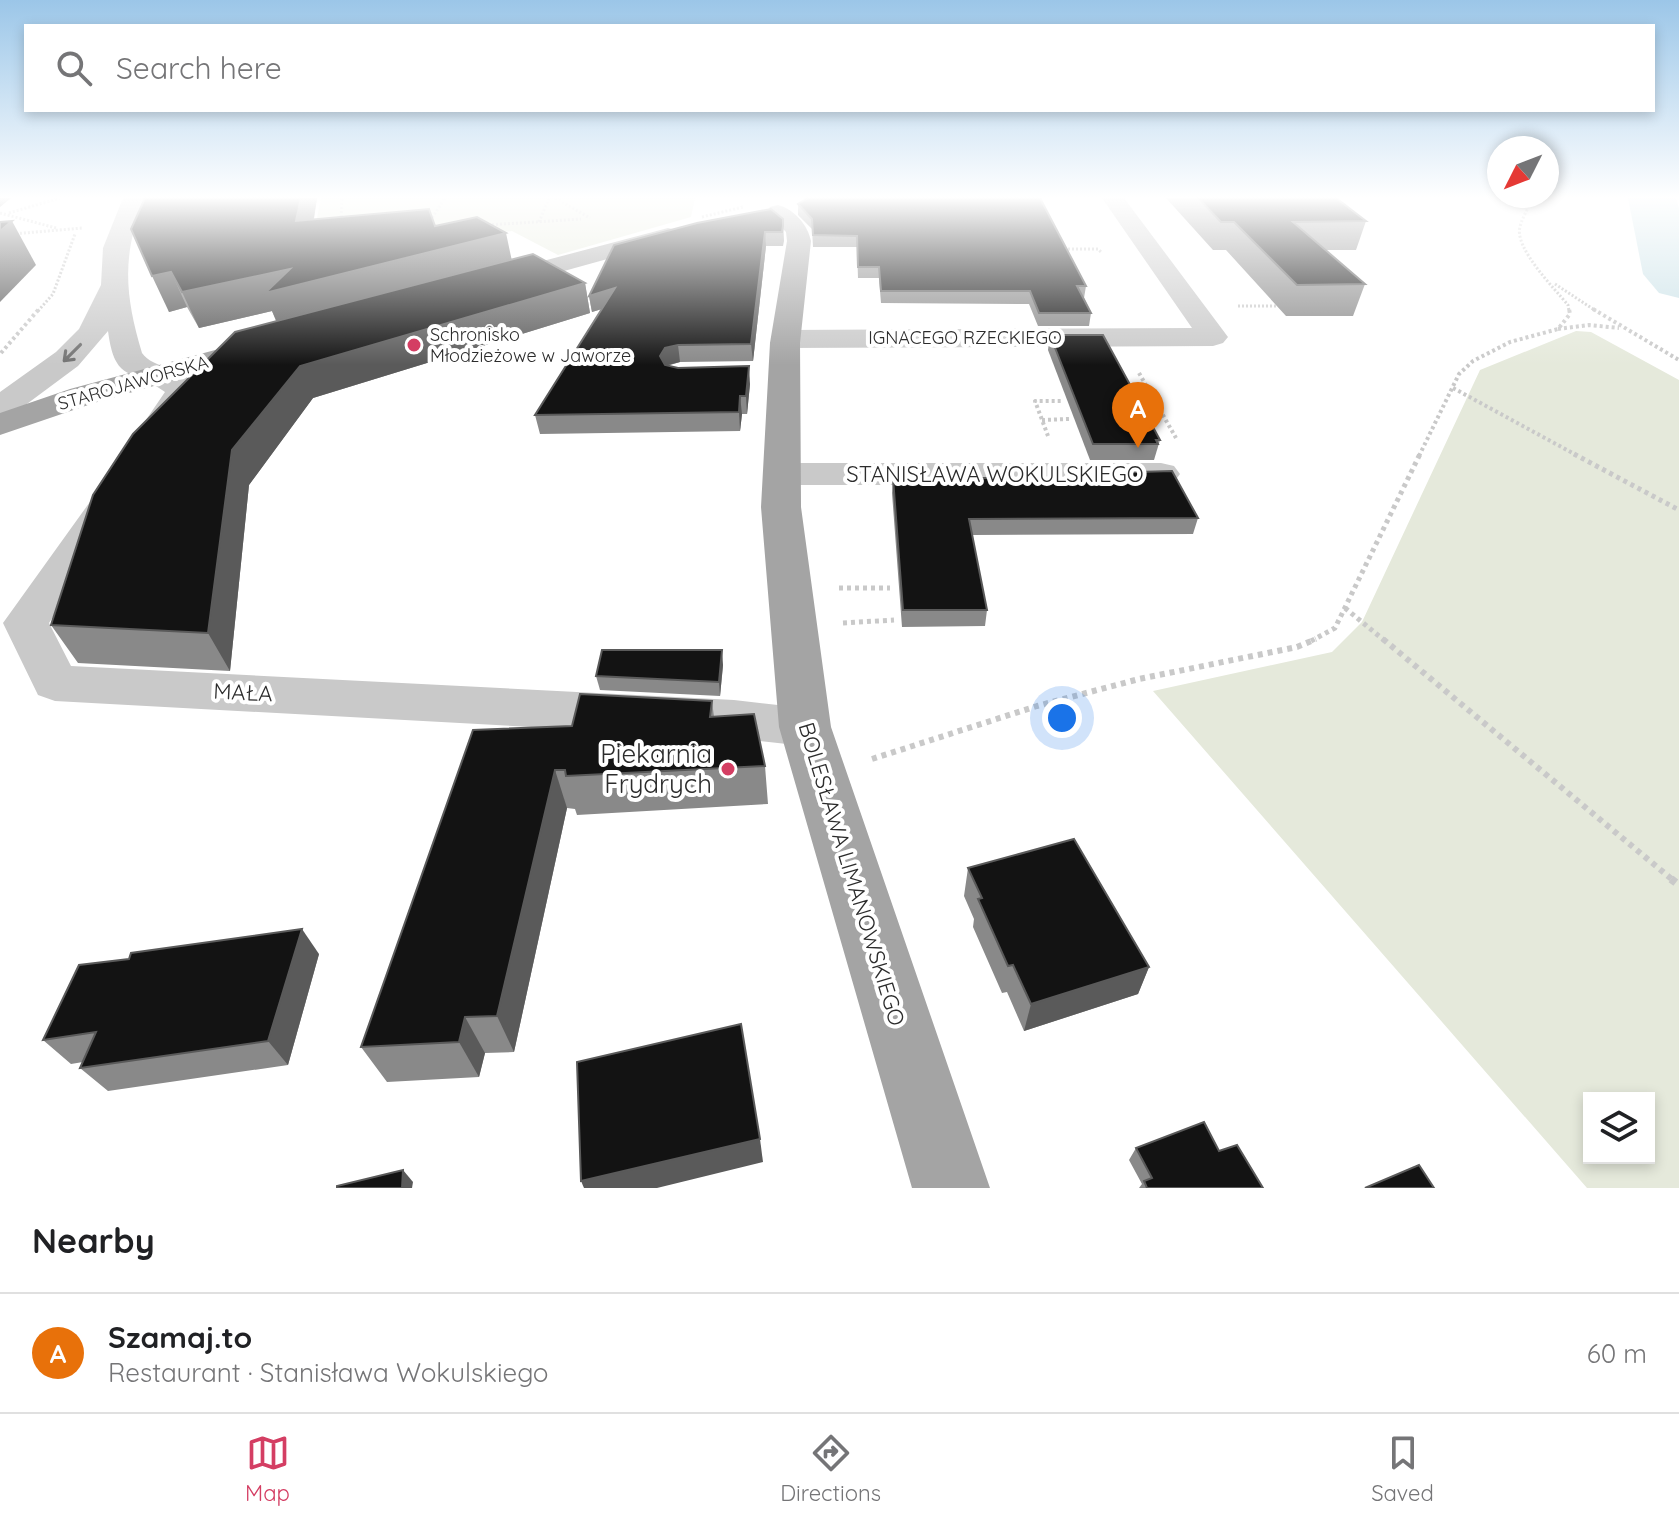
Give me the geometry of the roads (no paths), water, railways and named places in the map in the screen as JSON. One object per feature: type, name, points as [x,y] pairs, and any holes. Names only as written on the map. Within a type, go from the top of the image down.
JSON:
[{"type":"main road","points":[[472,289],[593,253]]},
{"type":"main road","name":"BOLESŁAWA LIMANOWSKIEGO","points":[[797,253],[786,339],[782,474],[784,552],[812,749],[951,1188]]},
{"type":"main road","name":"STAROJAWORSKA","points":[[0,425],[82,396],[290,339]]},
{"type":"street","points":[[114,253],[112,288],[130,361],[143,370],[160,374]]},
{"type":"street","name":"IGNACEGO RZECKIEGO","points":[[786,339],[1213,337],[1153,253]]},
{"type":"street","points":[[0,408],[49,374],[92,333],[112,288]]},
{"type":"street","name":"MAŁA","points":[[160,374],[183,389],[26,623],[55,683],[703,717],[812,749]]},
{"type":"street","name":"STANISŁAWA WOKULSKIEGO","points":[[782,474],[1161,474]]},
{"type":"waterway","points":[[1666,253],[1671,274],[1679,281]]},
{"type":"place","name":"Schronisko Młodzieżowe w Jaworze","points":[[414,345]]},
{"type":"place","name":"Szamaj.to","points":[[1138,448]]},
{"type":"place","name":"Piekarnia Frydrych","points":[[728,769]]}]
